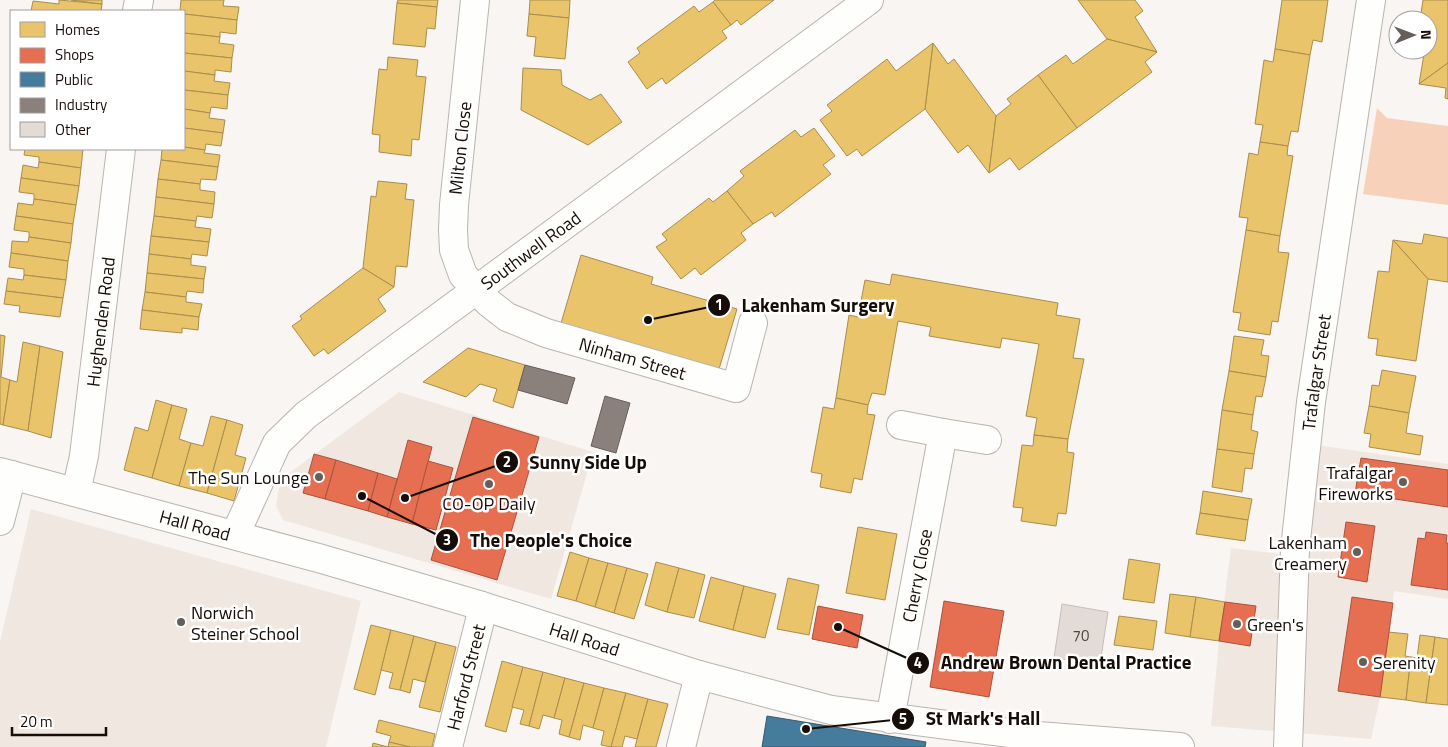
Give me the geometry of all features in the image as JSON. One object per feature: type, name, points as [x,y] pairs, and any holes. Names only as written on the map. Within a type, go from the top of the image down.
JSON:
[{"type":"street","name":"Milton Close","points":[[475,0],[452,230],[454,250],[463,275],[476,289]]},
{"type":"street","name":"Southwell Road","points":[[235,535],[277,443],[306,414],[612,191],[869,0]]},
{"type":"street","name":"Trafalgar Street","points":[[1288,747],[1295,549],[1310,412],[1371,0]]},
{"type":"street","name":"Hughenden Road","points":[[76,492],[84,456],[121,150]]},
{"type":"street","name":"Ninham Street","points":[[476,289],[489,303],[507,317],[546,334],[736,388],[753,323]]},
{"type":"street","points":[[901,425],[986,440]]},
{"type":"street","name":"Cherry Close","points":[[890,719],[943,433]]},
{"type":"street","name":"Hall Road","points":[[6,473],[235,535],[482,606],[699,674],[831,710],[1025,735],[1180,747]]},
{"type":"street","points":[[0,521],[6,473]]},
{"type":"street","name":"Harford Street","points":[[448,747],[482,606]]},
{"type":"street","points":[[681,747],[699,674]]},
{"type":"shaded area","points":[[1377,108],[1387,118],[1448,126],[1448,205],[1363,194]]},
{"type":"shaded area","points":[[399,392],[593,452],[551,599],[283,520],[276,506],[279,488],[292,471]]},
{"type":"shaded area","points":[[1295,442],[1448,464],[1448,599],[1394,591],[1380,697],[1371,739],[1211,726],[1219,641],[1231,548],[1280,554]]},
{"type":"shaded area","name":"Norwich Steiner School","points":[[31,509],[361,601],[326,747],[0,747],[0,642]]},
{"type":"building: Homes","points":[[59,0],[102,4],[101,10],[31,10],[33,1],[59,4]]},
{"type":"building: Homes","points":[[71,0],[102,0],[102,4]]},
{"type":"building: Homes","points":[[181,0],[224,0],[223,6],[239,7],[237,20],[185,14],[185,10],[180,10]]},
{"type":"building: Homes","points":[[398,0],[438,0],[437,7],[397,3]]},
{"type":"building: Homes","points":[[530,0],[570,0],[569,18],[529,14]]},
{"type":"building: Homes","points":[[715,0],[774,0],[741,25],[737,20],[731,25],[713,2]]},
{"type":"building: Homes","points":[[1078,0],[1135,0],[1143,11],[1135,17],[1157,52],[1107,39]]},
{"type":"building: Homes","points":[[1282,0],[1328,0],[1322,42],[1313,40],[1310,55],[1275,49]]},
{"type":"building: Homes","points":[[1423,0],[1448,0],[1448,63],[1419,84],[1423,60],[1438,60],[1438,10],[1422,10]]},
{"type":"building: Homes","points":[[713,2],[731,25],[722,31],[727,38],[666,84],[662,78],[647,89],[628,62],[640,53],[637,48],[694,6],[699,12]]},
{"type":"building: Homes","points":[[397,3],[437,7],[435,29],[427,28],[425,47],[393,44]]},
{"type":"building: Homes","points":[[185,14],[237,20],[236,34],[220,32],[220,37],[185,33]]},
{"type":"building: Homes","points":[[529,14],[569,18],[565,59],[534,56],[536,37],[527,36]]},
{"type":"building: Homes","points":[[185,33],[220,37],[219,43],[234,45],[232,58],[185,53]]},
{"type":"building: Homes","points":[[1107,39],[1157,52],[1145,62],[1152,72],[1077,128],[1038,75],[1066,55],[1073,64]]},
{"type":"building: Homes","points":[[933,43],[948,64],[954,59],[996,116],[989,173],[968,145],[958,153],[925,109]]},
{"type":"building: Homes","points":[[933,43],[925,109],[862,156],[857,149],[847,156],[820,120],[832,111],[827,105],[887,59],[896,71]]},
{"type":"building: Homes","points":[[1275,49],[1310,55],[1298,132],[1291,131],[1288,146],[1260,142],[1263,125],[1255,124],[1264,60],[1273,62]]},
{"type":"building: Homes","points":[[185,53],[232,58],[231,72],[215,70],[215,75],[185,71]]},
{"type":"building: Homes","points":[[388,57],[418,60],[416,76],[426,77],[419,140],[412,139],[411,156],[379,152],[380,135],[372,134],[379,69],[387,70]]},
{"type":"building: Homes","points":[[1448,63],[1448,99],[1445,98],[1446,88],[1419,84]]},
{"type":"building: Homes","points":[[523,68],[561,70],[562,85],[590,100],[601,94],[622,122],[588,145],[521,110]]},
{"type":"building: Homes","points":[[185,71],[215,75],[214,81],[230,83],[228,95],[185,90]]},
{"type":"building: Homes","points":[[1038,75],[1077,128],[1019,170],[1010,158],[989,173],[996,116],[1011,104],[1007,99]]},
{"type":"building: Homes","points":[[185,90],[228,95],[227,109],[211,107],[210,113],[185,109]]},
{"type":"building: Homes","points":[[185,109],[210,113],[209,118],[225,120],[223,133],[185,128]]},
{"type":"building: Homes","points":[[185,128],[223,133],[221,146],[206,144],[205,150],[185,147]]},
{"type":"building: Homes","points":[[814,128],[835,156],[823,165],[831,174],[775,217],[772,212],[753,224],[727,191],[744,176],[740,171],[795,130],[801,137]]},
{"type":"building: Homes","points":[[1260,142],[1288,146],[1287,155],[1293,156],[1280,236],[1246,230],[1248,218],[1239,217],[1249,153],[1258,155]]},
{"type":"building: Homes","points":[[185,147],[205,150],[204,153],[220,155],[218,167],[161,160],[162,150],[185,150]]},
{"type":"building: Homes","points":[[25,150],[83,150],[81,168],[39,162],[39,157],[24,155]]},
{"type":"building: Homes","points":[[161,160],[218,167],[216,180],[201,179],[200,184],[158,179]]},
{"type":"building: Homes","points":[[39,162],[81,168],[79,186],[21,178],[23,165],[38,168]]},
{"type":"building: Homes","points":[[21,178],[79,186],[76,205],[34,199],[34,194],[19,192]]},
{"type":"building: Homes","points":[[158,179],[200,184],[200,190],[215,192],[214,204],[156,197]]},
{"type":"building: Homes","points":[[378,181],[407,184],[405,199],[414,200],[407,267],[396,266],[394,287],[363,268],[371,196],[376,197]]},
{"type":"building: Homes","points":[[727,191],[753,224],[741,233],[746,240],[701,275],[695,268],[681,279],[656,247],[667,240],[662,234],[709,198],[713,202]]},
{"type":"building: Homes","points":[[156,197],[214,204],[212,218],[197,216],[196,221],[154,216]]},
{"type":"building: Homes","points":[[34,199],[76,205],[73,224],[16,216],[18,203],[33,205]]},
{"type":"building: Homes","points":[[16,216],[73,224],[71,243],[29,237],[29,232],[14,230]]},
{"type":"building: Homes","points":[[154,216],[196,221],[195,227],[211,229],[209,242],[151,236]]},
{"type":"building: Homes","points":[[1246,230],[1280,236],[1278,252],[1289,253],[1278,322],[1272,321],[1270,335],[1238,330],[1241,313],[1233,312]]},
{"type":"building: Homes","points":[[1424,234],[1448,238],[1448,282],[1428,279],[1393,240],[1422,244]]},
{"type":"building: Homes","points":[[151,236],[209,242],[207,256],[192,254],[191,259],[149,254]]},
{"type":"building: Homes","points":[[29,237],[71,243],[68,261],[11,253],[12,241],[28,242]]},
{"type":"building: Homes","points":[[1393,240],[1428,279],[1416,361],[1376,355],[1378,339],[1368,338],[1378,271],[1389,272]]},
{"type":"building: Homes","points":[[11,253],[68,261],[66,280],[24,275],[24,269],[9,267]]},
{"type":"building: Homes","points":[[149,254],[191,259],[191,265],[206,267],[204,279],[147,273]]},
{"type":"building: Homes","points":[[581,255],[653,277],[651,284],[737,309],[719,369],[559,330]]},
{"type":"building: Homes","points":[[363,268],[394,287],[378,299],[386,311],[328,354],[324,349],[314,356],[292,326],[302,319],[300,316]]},
{"type":"building: Homes","points":[[147,273],[204,279],[203,293],[187,291],[186,297],[145,292]]},
{"type":"building: Homes","points":[[892,274],[1058,303],[1056,315],[1080,319],[1073,358],[1084,359],[1068,439],[1034,435],[1037,418],[1026,416],[1039,344],[1002,338],[1000,348],[929,336],[931,327],[898,321],[885,395],[872,393],[868,405],[836,398],[849,315],[858,317],[865,280],[890,285]]},
{"type":"building: Homes","points":[[24,275],[66,280],[63,298],[6,291],[8,278],[23,280]]},
{"type":"building: Homes","points":[[6,291],[63,298],[60,317],[19,312],[20,306],[4,304]]},
{"type":"building: Homes","points":[[145,292],[186,297],[186,302],[202,304],[199,317],[142,310]]},
{"type":"building: Homes","points":[[142,310],[199,317],[198,330],[182,328],[182,333],[140,329]]},
{"type":"building: Homes","points":[[0,335],[5,336],[1,377],[10,380],[3,425],[0,424]]},
{"type":"building: Homes","points":[[1234,336],[1264,340],[1261,355],[1269,356],[1266,377],[1229,371]]},
{"type":"building: Homes","points":[[23,342],[40,346],[28,431],[3,425],[10,380],[17,382]]},
{"type":"building: Homes","points":[[40,346],[63,352],[51,438],[28,431]]},
{"type":"building: Homes","points":[[468,348],[525,365],[513,408],[493,401],[497,389],[480,384],[466,397],[423,382]]},
{"type":"building: Homes","points":[[1382,370],[1416,376],[1409,413],[1369,406],[1372,385],[1379,386]]},
{"type":"building: Homes","points":[[1229,371],[1266,377],[1262,397],[1256,396],[1253,415],[1222,410]]},
{"type":"building: Homes","points":[[836,398],[868,405],[867,414],[875,415],[862,480],[854,478],[851,493],[820,487],[822,474],[811,472],[823,407],[834,409]]},
{"type":"building: Homes","points":[[156,400],[172,405],[152,478],[124,470],[135,427],[148,431]]},
{"type":"building: Homes","points":[[172,405],[187,409],[179,439],[191,443],[179,486],[152,478]]},
{"type":"building: Homes","points":[[1369,406],[1409,413],[1406,433],[1423,436],[1420,455],[1369,447],[1371,434],[1364,433]]},
{"type":"building: Homes","points":[[1222,410],[1253,415],[1251,430],[1258,432],[1254,454],[1217,449]]},
{"type":"building: Homes","points":[[211,416],[227,420],[207,493],[179,486],[191,443],[203,446]]},
{"type":"building: Homes","points":[[227,420],[243,425],[235,455],[246,458],[234,501],[207,493]]},
{"type":"building: Homes","points":[[1034,435],[1068,439],[1067,452],[1074,453],[1066,514],[1058,513],[1056,526],[1021,521],[1023,508],[1013,507],[1022,445],[1033,446]]},
{"type":"building: Homes","points":[[1217,449],[1254,454],[1252,469],[1245,468],[1242,492],[1212,487]]},
{"type":"building: Homes","points":[[1203,491],[1252,499],[1248,520],[1200,513]]},
{"type":"building: Homes","points":[[1200,513],[1248,520],[1245,541],[1196,534]]},
{"type":"building: Homes","points":[[858,527],[897,534],[885,600],[846,593]]},
{"type":"building: Homes","points":[[570,552],[589,558],[576,601],[557,596]]},
{"type":"building: Homes","points":[[589,558],[608,563],[595,607],[576,601]]},
{"type":"building: Homes","points":[[1129,559],[1160,564],[1154,603],[1123,599]]},
{"type":"building: Homes","points":[[656,562],[679,568],[667,612],[645,605]]},
{"type":"building: Homes","points":[[608,563],[627,568],[614,613],[595,607]]},
{"type":"building: Homes","points":[[627,568],[648,574],[634,619],[614,613]]},
{"type":"building: Homes","points":[[679,568],[705,575],[694,618],[667,612]]},
{"type":"building: Homes","points":[[711,577],[744,586],[733,630],[699,621]]},
{"type":"building: Homes","points":[[788,578],[819,585],[809,635],[777,629]]},
{"type":"building: Homes","points":[[744,586],[776,594],[765,638],[733,630]]},
{"type":"building: Homes","points":[[1170,594],[1196,597],[1190,637],[1165,633]]},
{"type":"building: Homes","points":[[1196,597],[1225,602],[1219,641],[1190,637]]},
{"type":"building: Homes","points":[[1119,616],[1157,621],[1153,650],[1114,645]]},
{"type":"building: Homes","points":[[371,625],[391,630],[375,695],[354,689]]},
{"type":"building: Homes","points":[[391,630],[414,636],[400,690],[389,688],[393,673],[381,670]]},
{"type":"building: Homes","points":[[1388,632],[1408,634],[1405,656],[1411,657],[1406,700],[1380,697]]},
{"type":"building: Homes","points":[[1420,635],[1435,637],[1426,703],[1406,700],[1411,657],[1417,658]]},
{"type":"building: Homes","points":[[414,636],[436,642],[425,682],[413,679],[410,693],[400,690]]},
{"type":"building: Homes","points":[[1435,637],[1448,639],[1448,705],[1426,703]]},
{"type":"building: Homes","points":[[436,642],[456,647],[440,712],[419,707]]},
{"type":"building: Homes","points":[[502,661],[523,667],[506,732],[485,726]]},
{"type":"building: Homes","points":[[523,667],[543,672],[529,726],[520,724],[524,710],[512,707]]},
{"type":"building: Homes","points":[[543,672],[565,678],[554,718],[543,715],[539,729],[529,726]]},
{"type":"building: Homes","points":[[565,678],[584,683],[569,737],[559,734],[562,720],[554,718]]},
{"type":"building: Homes","points":[[584,683],[604,688],[593,728],[583,725],[580,740],[569,737]]},
{"type":"building: Homes","points":[[604,688],[626,693],[611,747],[601,745],[604,731],[593,728]]},
{"type":"building: Homes","points":[[626,693],[648,699],[637,739],[625,736],[622,747],[611,747]]},
{"type":"building: Homes","points":[[648,699],[668,704],[656,747],[635,747]]},
{"type":"building: Homes","points":[[379,720],[435,734],[432,747],[410,747],[389,742],[391,736],[376,732]]},
{"type":"building: Homes","points":[[389,742],[410,747],[388,747]]},
{"type":"building: Homes","points":[[373,743],[388,747],[372,747]]},
{"type":"building: Shops","name":"CO-OP Daily","points":[[473,417],[539,437],[497,580],[431,560]]},
{"type":"building: Shops","points":[[408,440],[432,447],[412,524],[387,517]]},
{"type":"building: Shops","name":"The Sun Lounge","points":[[314,454],[336,460],[325,499],[303,493]]},
{"type":"building: Shops","name":"Trafalgar Fireworks","points":[[1361,458],[1448,470],[1448,507],[1355,493]]},
{"type":"building: Shops","points":[[336,460],[378,473],[368,511],[325,499]]},
{"type":"building: Shops","points":[[428,461],[453,468],[436,530],[412,524]]},
{"type":"building: Shops","points":[[378,473],[397,479],[387,517],[368,511]]},
{"type":"building: Shops","name":"Lakenham Creamery","points":[[1346,522],[1375,526],[1367,582],[1338,577]]},
{"type":"building: Shops","points":[[1426,532],[1447,535],[1448,590],[1411,585],[1418,538],[1425,539]]},
{"type":"building: Shops","name":"Serenity","points":[[1352,597],[1393,603],[1380,697],[1338,691]]},
{"type":"building: Shops","points":[[944,601],[1004,611],[989,697],[930,687]]},
{"type":"building: Shops","name":"Green's","points":[[1225,602],[1256,606],[1250,646],[1219,641]]},
{"type":"building: Shops","points":[[818,606],[863,615],[857,648],[812,639]]},
{"type":"building: Public","points":[[767,716],[926,742],[925,747],[762,747]]},
{"type":"building: Industry","points":[[525,365],[575,378],[567,404],[518,390]]},
{"type":"building: Industry","points":[[605,396],[630,403],[616,453],[591,446]]},
{"type":"building: Other","points":[[1062,604],[1108,612],[1100,664],[1054,658]]},
{"type":"place","name":"Lakenham Surgery","points":[[648,320]]},
{"type":"place","name":"The Sun Lounge","points":[[319,477]]},
{"type":"place","name":"Trafalgar Fireworks","points":[[1403,482]]},
{"type":"place","name":"CO-OP Daily","points":[[489,484]]},
{"type":"place","name":"The People's Choice","points":[[362,496]]},
{"type":"place","name":"Sunny Side Up","points":[[405,498]]},
{"type":"place","name":"Lakenham Creamery","points":[[1357,552]]},
{"type":"place","name":"Norwich Steiner School","points":[[181,622]]},
{"type":"place","name":"Green's","points":[[1237,624]]},
{"type":"place","name":"Andrew Brown Dental Practice","points":[[838,627]]},
{"type":"place","name":"Serenity","points":[[1363,662]]},
{"type":"place","name":"St Mark's Hall","points":[[806,729]]}]
